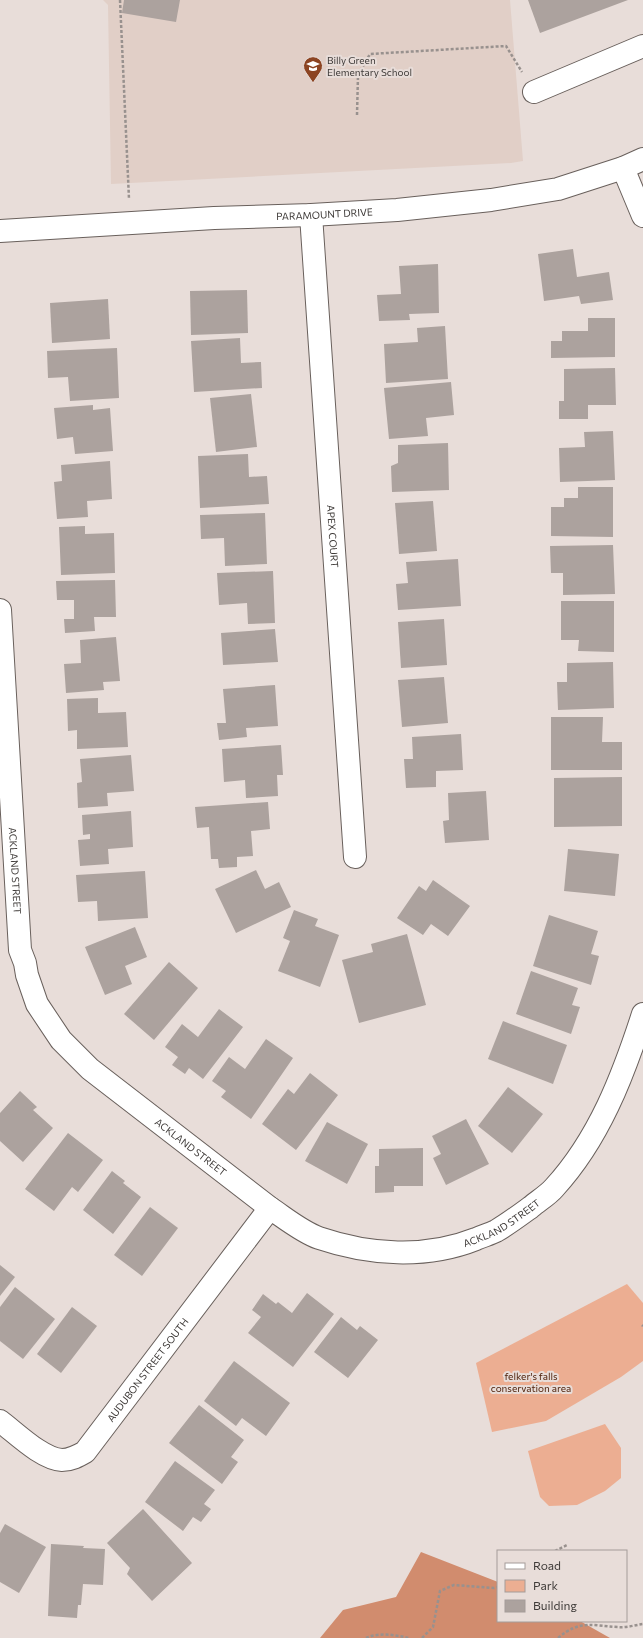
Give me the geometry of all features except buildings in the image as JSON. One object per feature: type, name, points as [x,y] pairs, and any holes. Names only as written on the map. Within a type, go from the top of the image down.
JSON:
[{"type":"street","points":[[534,92],[643,46]]},
{"type":"street","name":"PARAMOUNT DRIVE","points":[[0,231],[214,218],[311,215],[397,210],[499,199],[558,189],[623,168],[643,159]]},
{"type":"street","points":[[623,168],[643,216]]},
{"type":"street","name":"APEX COURT","points":[[311,215],[355,857]]},
{"type":"street","name":"ACKLAND STREET","points":[[0,610],[20,950],[37,1004],[61,1040],[90,1069],[270,1208],[294,1224],[318,1237],[359,1248],[398,1252],[433,1251],[464,1244],[495,1232],[522,1214],[554,1189],[580,1155],[602,1120],[637,1055],[643,1014]]},
{"type":"street","name":"AUDUBON STREET SOUTH","points":[[0,1421],[40,1452],[51,1458],[63,1460],[75,1458],[85,1452],[270,1208]]},
{"type":"path","points":[[120,0],[130,224]]},
{"type":"path","points":[[357,115],[358,75],[370,54],[506,46],[534,92]]},
{"type":"path","points":[[557,1550],[567,1545]]},
{"type":"path","points":[[422,1638],[433,1627],[440,1590],[454,1585],[497,1587]]},
{"type":"path","points":[[558,1638],[566,1631],[586,1624],[619,1628],[643,1624]]},
{"type":"path","points":[[366,1638],[374,1634],[397,1635],[410,1638]]},
{"type":"shaded area","name":"Billy Green Elementary School","points":[[103,0],[510,0],[523,161],[511,163],[111,184],[108,5]]},
{"type":"shaded area","points":[[421,1552],[497,1582],[497,1622],[582,1622],[610,1638],[320,1638],[343,1610],[396,1597]]},
{"type":"green space","name":"felker's falls conservation area","points":[[627,1284],[643,1303],[643,1361],[621,1377],[546,1421],[492,1432],[476,1363]]},
{"type":"green space","points":[[605,1424],[621,1448],[621,1478],[605,1491],[577,1505],[549,1506],[540,1497],[528,1451]]},
{"type":"place","name":"Billy Green Elementary School","points":[[313,83]]}]
